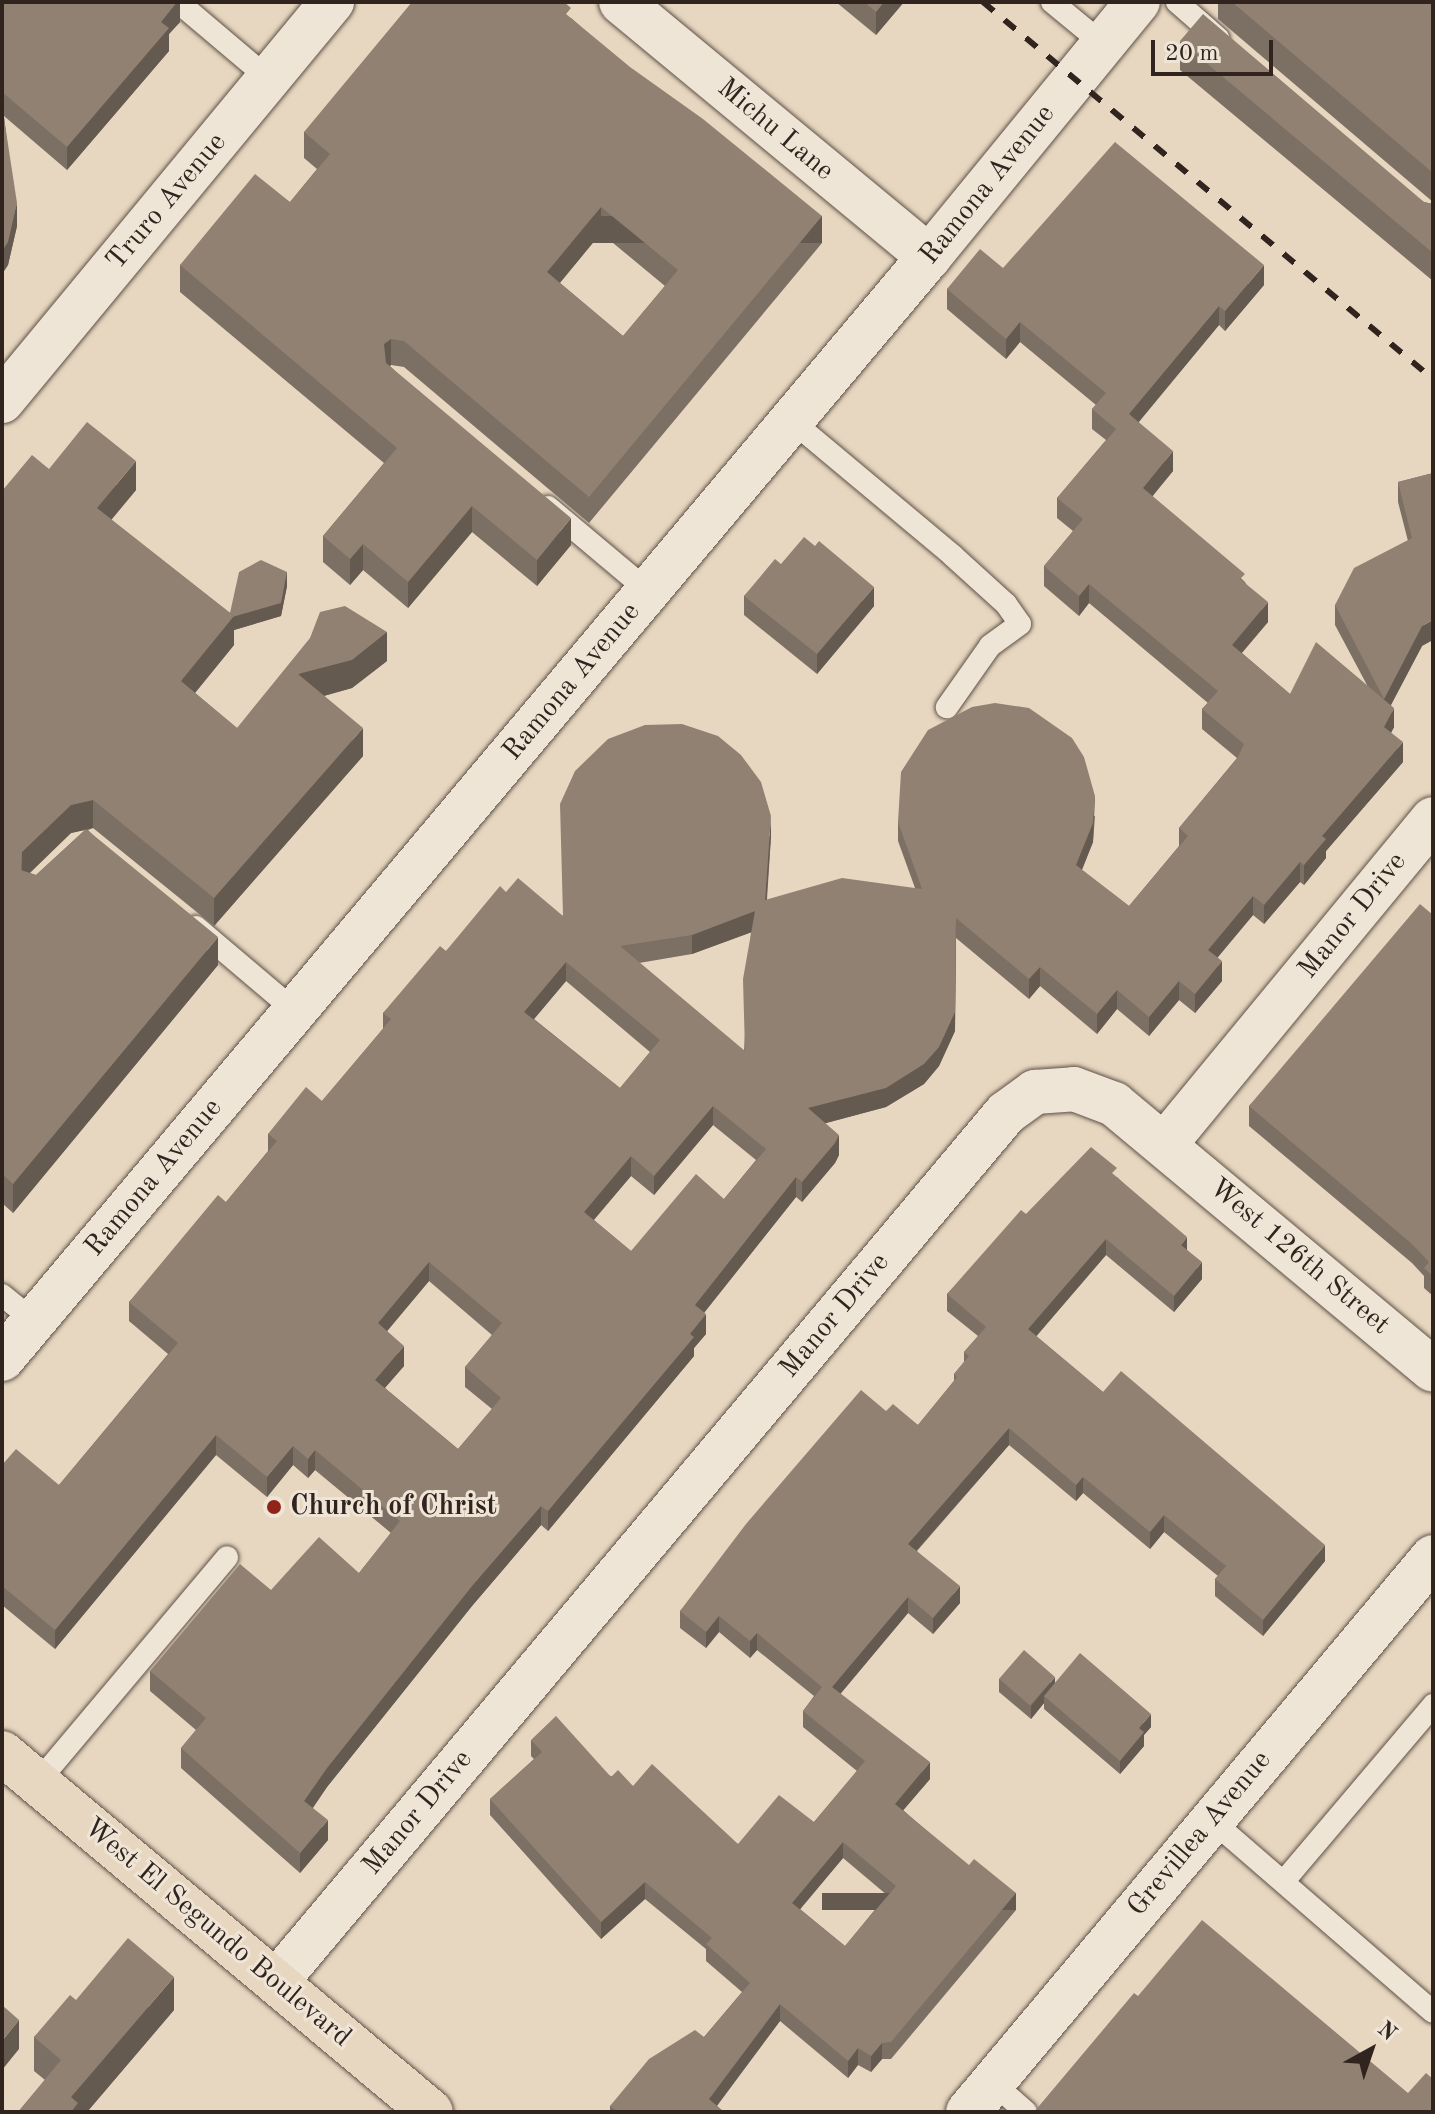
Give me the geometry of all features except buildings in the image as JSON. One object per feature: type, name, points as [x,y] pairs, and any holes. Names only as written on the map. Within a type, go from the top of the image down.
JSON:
[{"type":"main road","name":"West El Segundo Boulevard","points":[[2,1753],[431,2112]]},
{"type":"street","name":"Truro Avenue","points":[[2,401],[332,2]]},
{"type":"street","name":"Michu Lane","points":[[621,2],[929,257]]},
{"type":"street","name":"Ramona Avenue","points":[[2,1359],[18,1308],[295,1011],[792,421],[1138,2]]},
{"type":"street","name":"Manor Drive","points":[[276,1982],[1006,1113],[1035,1092],[1074,1089],[1114,1104],[1165,1144],[1433,819]]},
{"type":"street","name":"West 126th Street","points":[[1165,1144],[1433,1370]]},
{"type":"street","name":"Grevillea Avenue","points":[[980,2097],[1209,1818],[1433,1557]]},
{"type":"lane","points":[[178,2],[269,79]]},
{"type":"lane","points":[[1052,2],[1103,44]]},
{"type":"lane","points":[[1177,2],[1241,58]]},
{"type":"lane","points":[[792,421],[952,555],[1006,604],[1020,624],[990,646],[947,707]]},
{"type":"lane","points":[[528,490],[648,591]]},
{"type":"lane","points":[[174,908],[295,1011]]},
{"type":"lane","points":[[37,1783],[227,1557]]},
{"type":"lane","points":[[1284,1881],[1433,1705]]},
{"type":"lane","points":[[1209,1818],[1433,2012]]},
{"type":"lane","points":[[980,2097],[1026,2112]]},
{"type":"railway","points":[[983,2],[1433,379]]},
{"type":"place","name":"Church of Christ","points":[[274,1507]]}]
